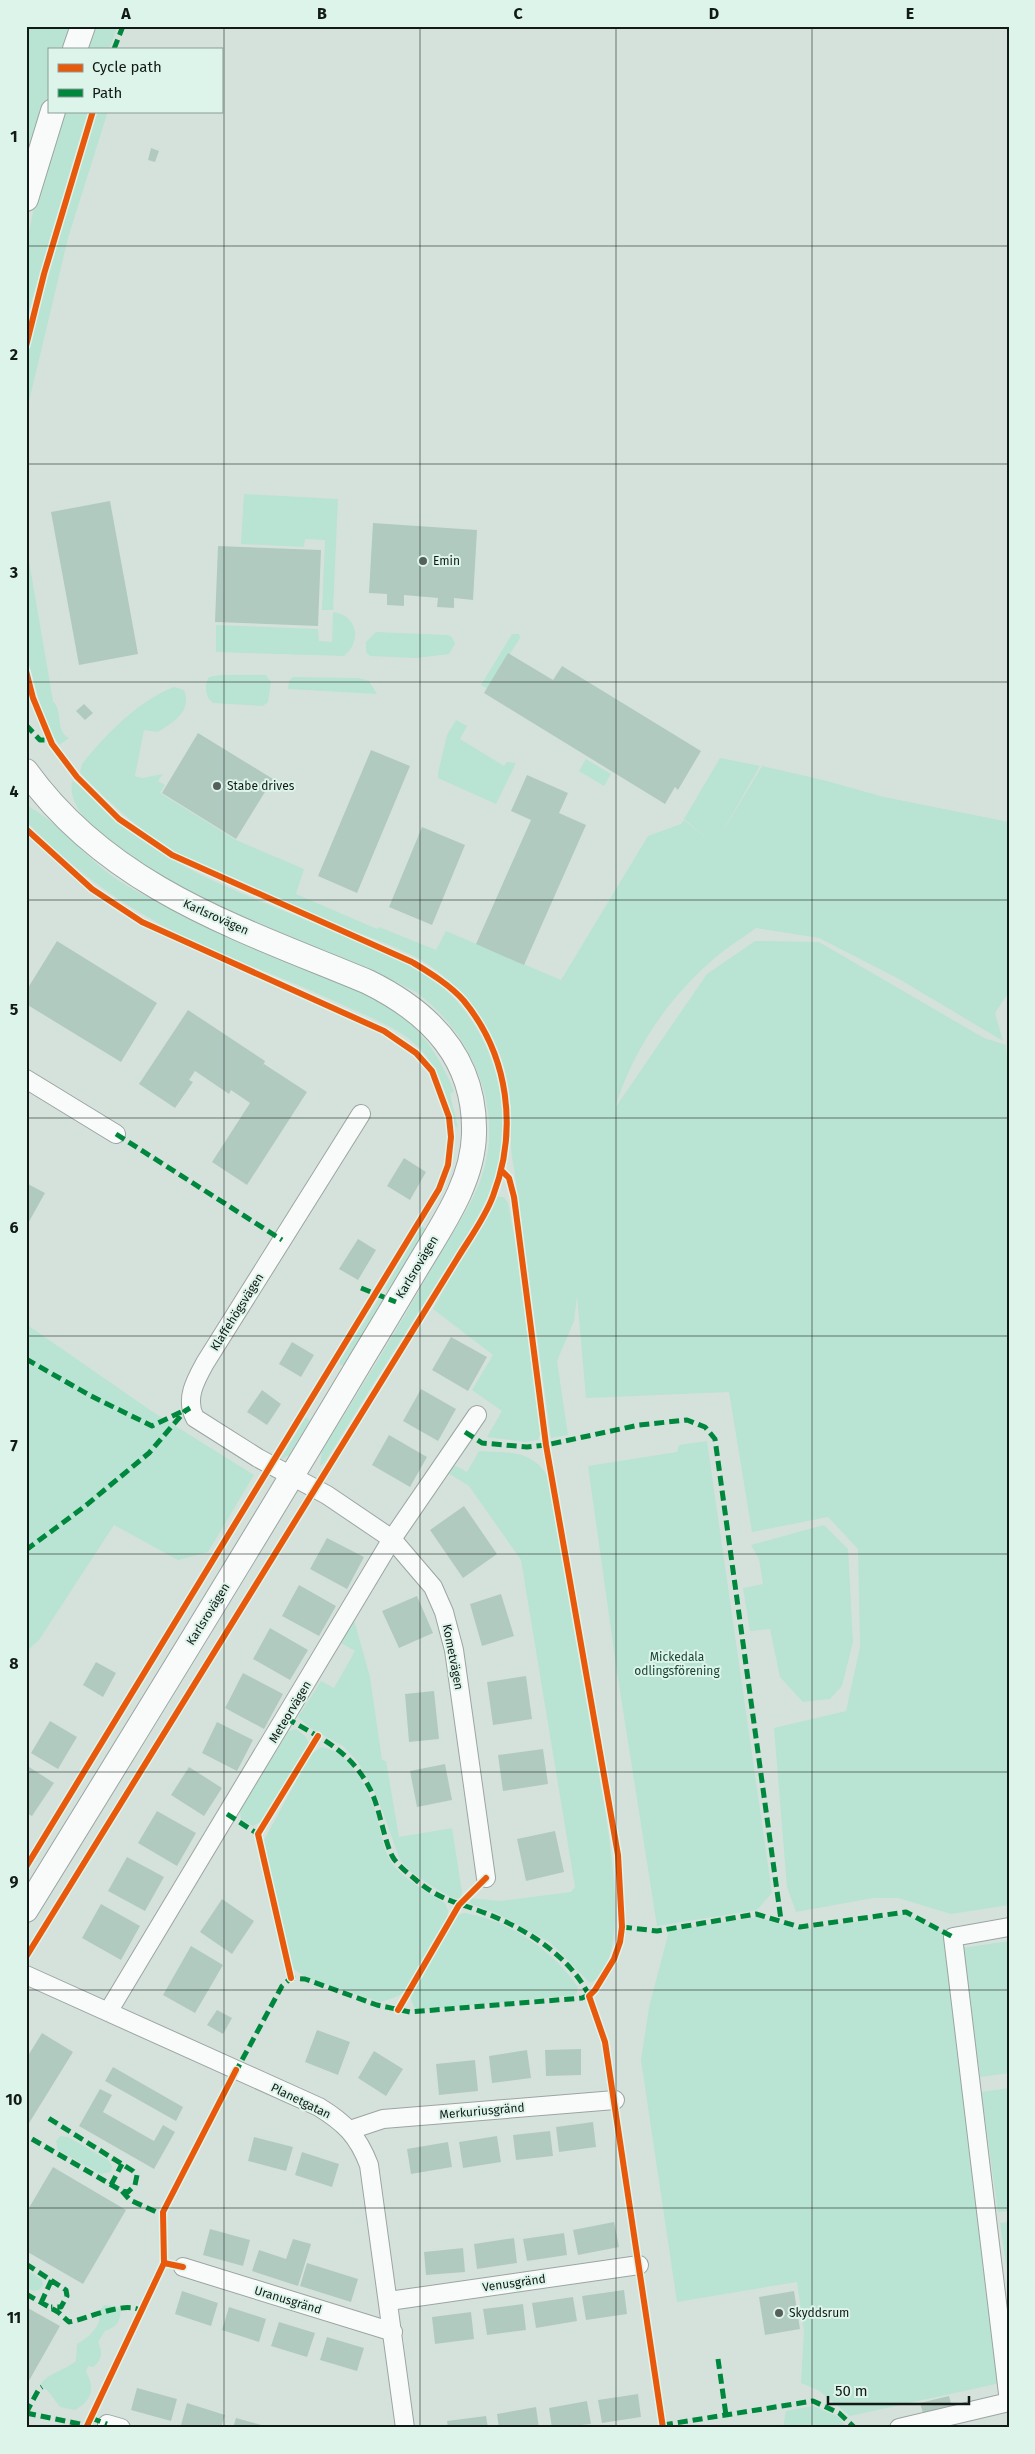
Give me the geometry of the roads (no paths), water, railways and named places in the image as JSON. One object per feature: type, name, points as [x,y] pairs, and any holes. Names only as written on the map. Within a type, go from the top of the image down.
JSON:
[{"type":"street","points":[[75,48],[83,26]]},
{"type":"street","points":[[26,199],[52,112]]},
{"type":"street","name":"Karlsrovägen","points":[[26,771],[37,787],[83,835],[132,873],[168,895],[216,918],[390,993],[425,1017],[442,1035],[462,1070],[473,1110],[474,1134],[470,1167],[463,1186],[438,1231],[293,1476],[26,1910]]},
{"type":"street","points":[[26,1078],[116,1134]]},
{"type":"street","name":"Klaffehögsvägen","points":[[293,1476],[195,1418],[190,1408],[192,1388],[205,1363],[360,1114]]},
{"type":"street","name":"Meteorvägen","points":[[108,2012],[392,1539],[476,1414]]},
{"type":"street","name":"Kometvägen","points":[[293,1476],[328,1495],[392,1539],[433,1587],[444,1612],[454,1650],[486,1878]]},
{"type":"street","points":[[899,2428],[1009,2402],[953,1937],[1009,1927]]},
{"type":"street","name":"Planetgatan","points":[[26,1975],[319,2107],[350,2130],[362,2144],[369,2165],[405,2428]]},
{"type":"street","name":"Merkuriusgränd","points":[[350,2130],[383,2119],[615,2100]]},
{"type":"street","name":"Venusgränd","points":[[389,2301],[639,2265]]},
{"type":"street","name":"Uranusgränd","points":[[183,2267],[393,2332]]},
{"type":"place","name":"Emin","points":[[423,561]]},
{"type":"place","name":"Stabe drives","points":[[217,786]]},
{"type":"place","name":"Skyddsrum","points":[[779,2313]]},
{"type":"park label","name":"Mickedala odlingsförening","points":[[677,1664]]}]
